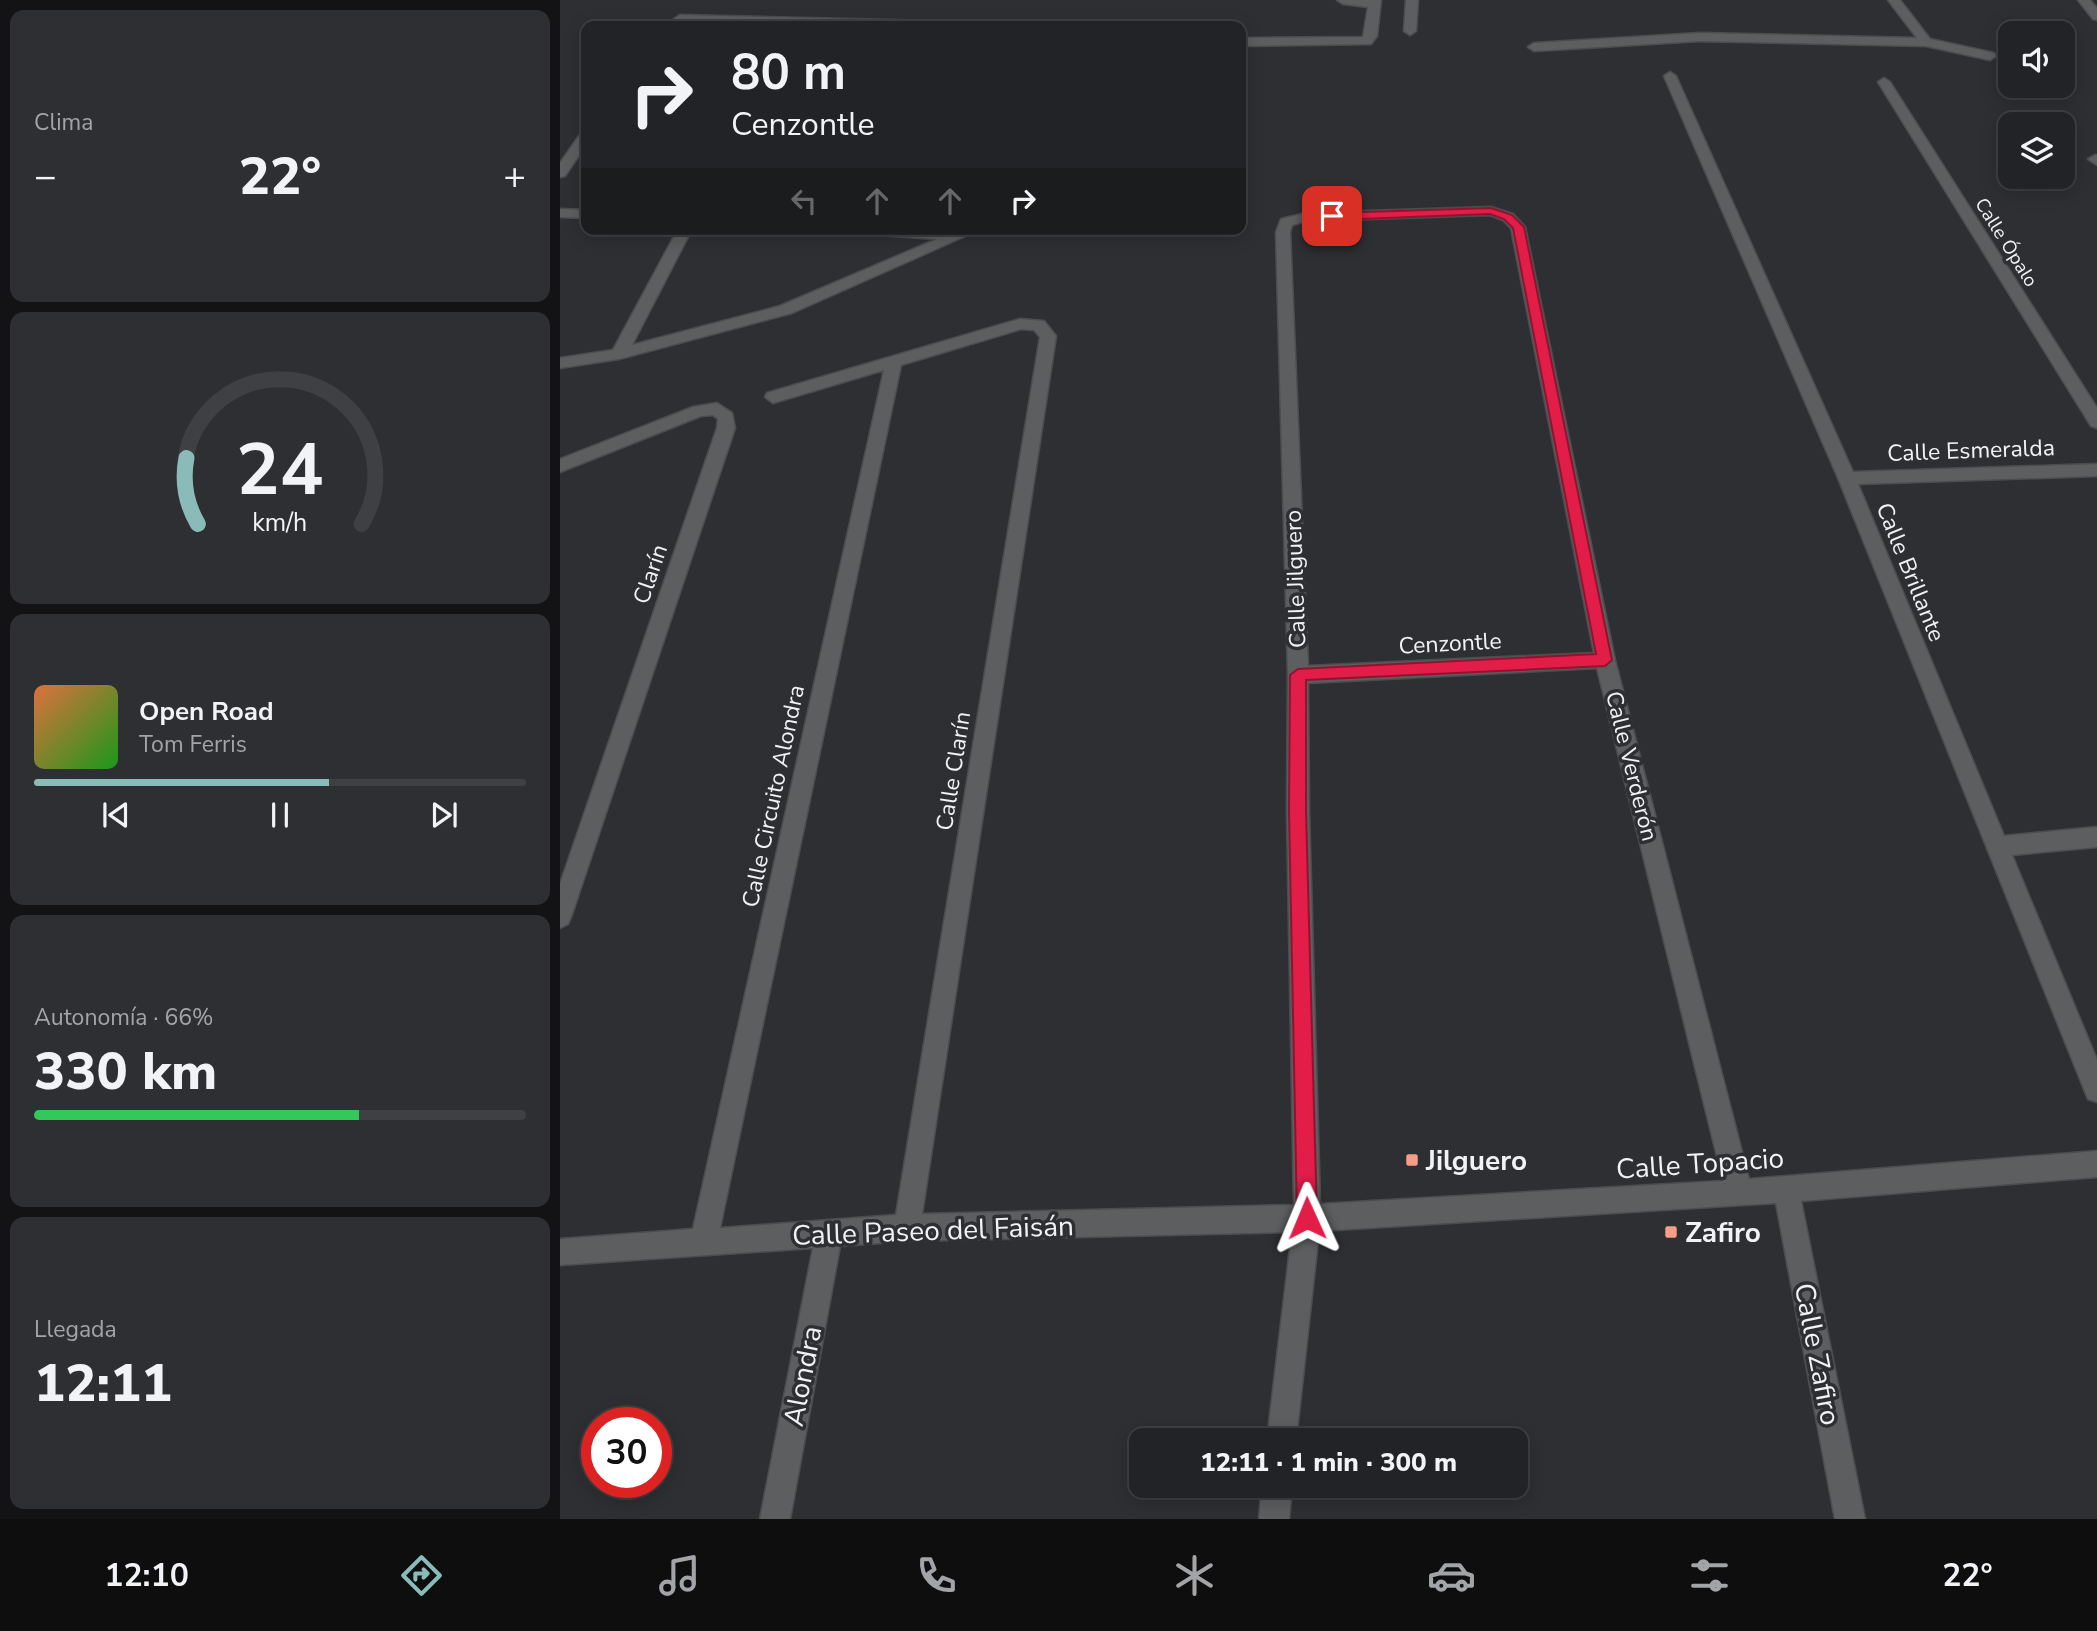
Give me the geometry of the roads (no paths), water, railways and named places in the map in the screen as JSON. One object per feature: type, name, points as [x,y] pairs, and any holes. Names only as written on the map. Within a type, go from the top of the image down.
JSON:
[{"type":"street","points":[[1246,42],[1367,41],[1371,36],[1375,2],[1343,0]]},
{"type":"street","points":[[1410,31],[1412,0]]},
{"type":"street","points":[[1894,0],[1926,42]]},
{"type":"street","points":[[2090,3],[2097,16]]},
{"type":"street","points":[[680,18],[790,21]]},
{"type":"street","points":[[1534,47],[1700,37],[1926,42],[1990,56]]},
{"type":"street","name":"Calle Brillante","points":[[1670,76],[1847,478],[2097,1090]]},
{"type":"street","name":"Calle Ópalo","points":[[1884,82],[2097,422]]},
{"type":"street","points":[[560,173],[581,145]]},
{"type":"street","name":"Calle Verderón","points":[[1286,222],[1306,217],[1491,211],[1508,217],[1518,227],[1605,660],[1739,1193]]},
{"type":"street","points":[[560,213],[581,214]]},
{"type":"street","name":"Calle Jilguero","points":[[1284,1428],[1307,1218],[1298,811],[1298,675],[1283,232],[1286,222]]},
{"type":"street","points":[[619,354],[682,235]]},
{"type":"street","points":[[930,235],[956,237]]},
{"type":"street","points":[[560,363],[619,354],[786,310],[960,235]]},
{"type":"street","name":"Calle Clarín","points":[[894,361],[1020,324],[1038,325],[1048,335],[907,1228]]},
{"type":"street","points":[[773,397],[894,361]]},
{"type":"street","name":"Calle Circuito Alondra","points":[[704,1242],[894,361]]},
{"type":"street","name":"Clarín","points":[[560,466],[699,411],[717,409],[726,417],[726,428],[560,917]]},
{"type":"street","name":"Calle Esmeralda","points":[[1847,478],[2097,470]]},
{"type":"street","name":"Cenzontle","points":[[1298,675],[1605,660]]},
{"type":"street","points":[[1997,847],[2097,837]]},
{"type":"street","name":"Calle Topacio","points":[[1307,1218],[1739,1193],[2097,1164]]},
{"type":"street","name":"Calle Zafiro","points":[[1786,1189],[1850,1519]]},
{"type":"street","name":"Calle Paseo del Faisán","points":[[560,1252],[907,1228],[1307,1218]]},
{"type":"street","name":"Alondra","points":[[775,1519],[829,1233]]},
{"type":"street","points":[[1274,1519],[1277,1498]]},
{"type":"place","name":"Jilguero","points":[[1412,1160]]},
{"type":"place","name":"Zafiro","points":[[1671,1232]]}]
